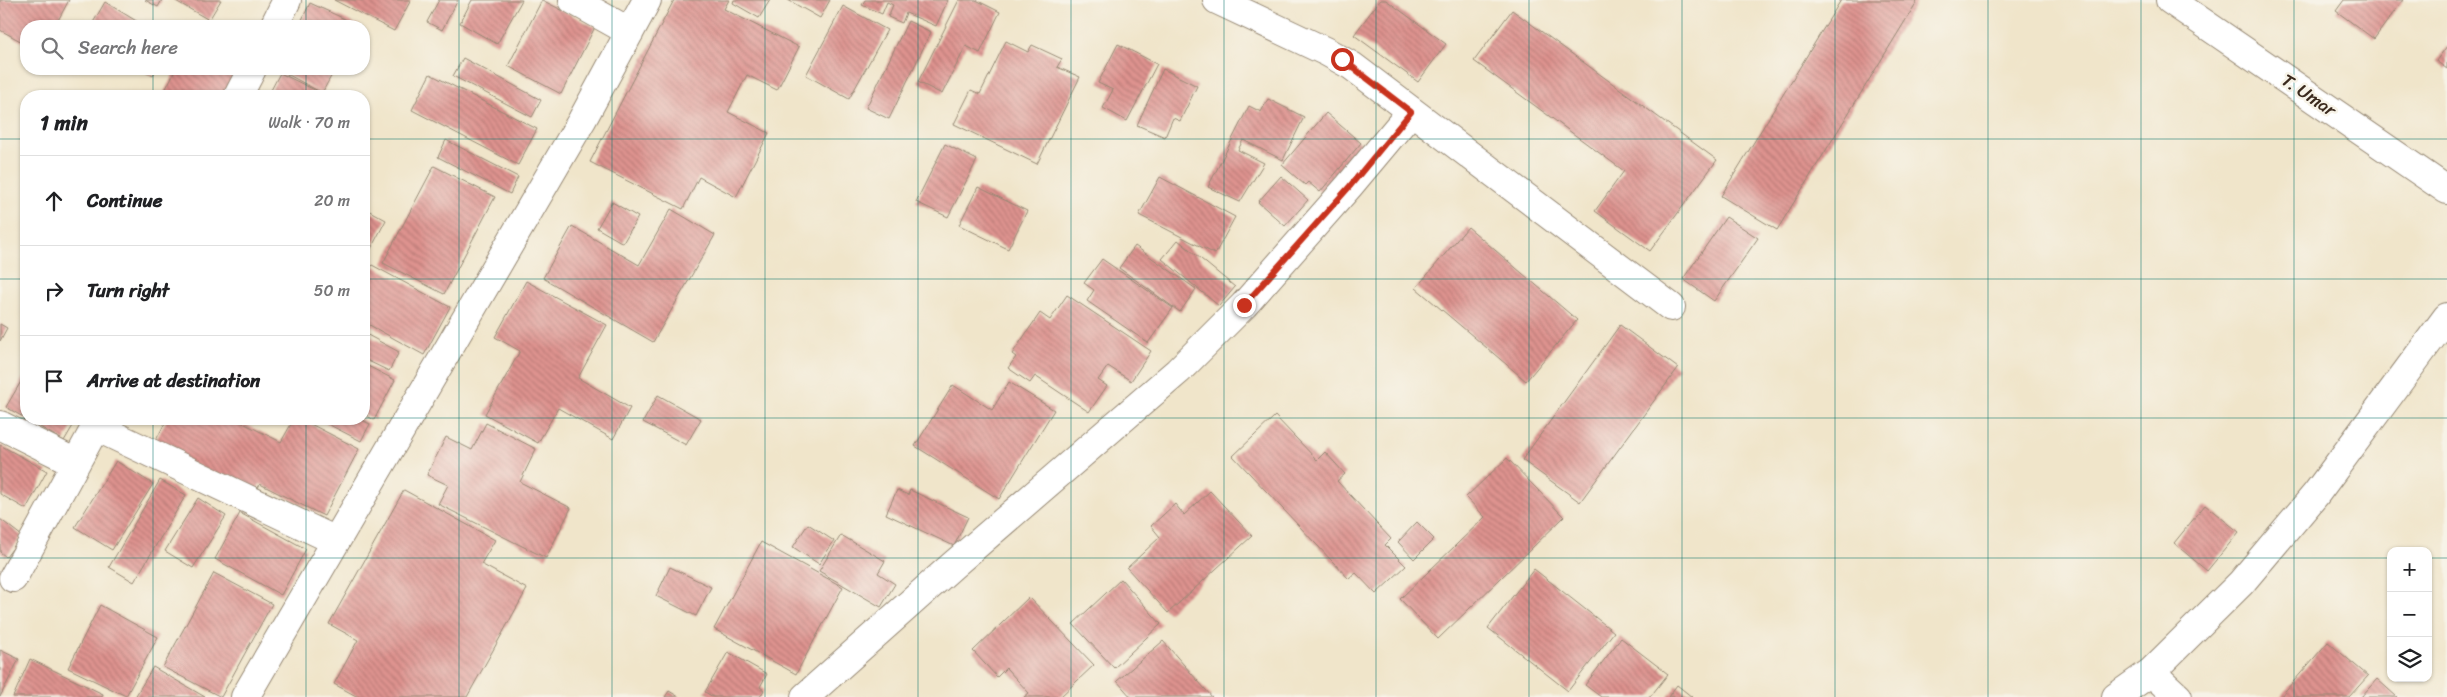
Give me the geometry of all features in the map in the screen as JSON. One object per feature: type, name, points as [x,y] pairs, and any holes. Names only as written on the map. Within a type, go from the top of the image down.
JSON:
[{"type":"street","points":[[277,20],[287,0]]},
{"type":"street","points":[[573,0],[630,32]]},
{"type":"street","points":[[245,697],[582,120],[647,0]]},
{"type":"street","points":[[1217,0],[1342,59],[1671,307]]},
{"type":"street","name":"T. Umar","points":[[2170,0],[2447,190]]},
{"type":"street","points":[[241,90],[249,75]]},
{"type":"street","points":[[805,697],[952,566],[1178,372],[1257,290],[1350,186],[1411,112]]},
{"type":"street","points":[[2116,697],[2151,672],[2241,583],[2316,494],[2447,317]]},
{"type":"street","points":[[0,425],[76,463]]},
{"type":"street","points":[[13,578],[97,425]]},
{"type":"street","points":[[102,425],[336,541]]},
{"type":"street","points":[[2151,672],[2178,697]]},
{"type":"building","points":[[0,0],[69,0],[58,20],[20,20],[20,41],[0,30]]},
{"type":"building","points":[[145,0],[162,0],[158,7]]},
{"type":"building","points":[[174,0],[221,0],[209,20]]},
{"type":"building","points":[[334,0],[411,0],[394,31]]},
{"type":"building","points":[[439,0],[458,0],[442,30],[427,22]]},
{"type":"building","points":[[472,0],[522,0],[497,44],[460,23]]},
{"type":"building","points":[[542,0],[595,27],[561,94],[508,66]]},
{"type":"building","points":[[674,0],[729,0],[724,9],[799,47],[777,90],[747,75],[728,112],[769,133],[736,197],[699,177],[683,209],[590,162]]},
{"type":"building","points":[[734,0],[770,0],[759,18],[733,3]]},
{"type":"building","points":[[788,0],[830,0],[820,18]]},
{"type":"building","points":[[865,0],[948,0],[936,26],[906,13],[902,23],[888,17],[893,5],[887,2],[882,14],[862,5]]},
{"type":"building","points":[[959,0],[976,0],[1000,12],[980,53],[966,46],[942,94],[918,82]]},
{"type":"building","points":[[1380,0],[1386,0],[1446,44],[1418,82],[1354,35]]},
{"type":"building","points":[[1841,0],[1918,0],[1777,230],[1721,196]]},
{"type":"building","points":[[2344,0],[2403,0],[2374,39],[2336,11]]},
{"type":"building","points":[[105,2],[135,20],[94,20]]},
{"type":"building","points":[[310,3],[347,20],[302,20]]},
{"type":"building","points":[[843,6],[887,30],[849,99],[806,75]]},
{"type":"building","points":[[1512,10],[1717,160],[1650,251],[1595,211],[1624,171],[1474,61]]},
{"type":"building","points":[[908,21],[931,32],[889,119],[866,108]]},
{"type":"building","points":[[1006,41],[1028,52],[1032,45],[1062,59],[1057,67],[1080,77],[1037,164],[954,124],[971,90],[980,94]]},
{"type":"building","points":[[1118,44],[1157,64],[1127,121],[1103,108],[1113,90],[1098,83]]},
{"type":"building","points":[[2447,46],[2447,69],[2436,61]]},
{"type":"building","points":[[463,58],[541,100],[532,117],[453,76]]},
{"type":"building","points":[[1163,69],[1197,86],[1180,121],[1173,118],[1165,137],[1137,125]]},
{"type":"building","points":[[430,74],[537,129],[518,165],[412,110]]},
{"type":"building","points":[[173,75],[234,75],[227,90],[165,90]]},
{"type":"building","points":[[279,75],[284,75],[315,90],[271,90]]},
{"type":"building","points":[[289,75],[332,75],[324,90],[316,90]]},
{"type":"building","points":[[1268,99],[1304,117],[1283,160],[1243,140],[1238,150],[1264,163],[1240,202],[1208,187],[1249,106],[1261,112]]},
{"type":"building","points":[[1326,113],[1361,143],[1320,192],[1308,182],[1305,185],[1282,165]]},
{"type":"building","points":[[446,140],[518,177],[510,194],[438,157]]},
{"type":"building","points":[[945,144],[977,160],[948,217],[916,202]]},
{"type":"building","points":[[434,166],[495,197],[444,294],[383,263]]},
{"type":"building","points":[[1281,176],[1308,200],[1285,226],[1258,202]]},
{"type":"building","points":[[1160,177],[1235,217],[1215,254],[1139,215]]},
{"type":"building","points":[[978,187],[1027,211],[1008,249],[959,225]]},
{"type":"building","points":[[612,202],[638,217],[623,243],[597,228]]},
{"type":"building","points":[[671,209],[715,235],[653,342],[543,278],[572,226],[639,265]]},
{"type":"building","points":[[370,211],[386,220],[370,251]]},
{"type":"building","points":[[1726,217],[1758,238],[1714,301],[1683,279]]},
{"type":"building","points":[[1468,227],[1577,320],[1526,381],[1416,288]]},
{"type":"building","points":[[1178,240],[1235,287],[1219,306],[1162,259]]},
{"type":"building","points":[[1135,246],[1196,289],[1180,312],[1119,268]]},
{"type":"building","points":[[1102,259],[1173,308],[1148,343],[1087,301],[1094,290],[1084,283]]},
{"type":"building","points":[[372,265],[450,307],[424,355],[370,325],[370,269]]},
{"type":"building","points":[[526,281],[607,325],[578,378],[630,408],[613,439],[558,408],[538,443],[485,414],[520,351],[495,337]]},
{"type":"building","points":[[1067,295],[1151,351],[1131,381],[1108,366],[1098,380],[1107,386],[1089,412],[1035,376],[1030,383],[1008,368],[1016,357],[1012,354],[1040,313],[1050,320]]},
{"type":"building","points":[[0,324],[7,328],[0,341]]},
{"type":"building","points":[[1620,325],[1678,368],[1580,502],[1522,460]]},
{"type":"building","points":[[370,336],[399,352],[389,371],[370,362]]},
{"type":"building","points":[[370,367],[395,380],[374,420],[370,418]]},
{"type":"building","points":[[1009,382],[1054,410],[999,499],[915,446],[953,385],[992,410]]},
{"type":"building","points":[[20,383],[20,415],[6,407]]},
{"type":"building","points":[[658,395],[701,419],[686,445],[643,422]]},
{"type":"building","points":[[1275,416],[1317,460],[1325,452],[1345,474],[1337,481],[1391,539],[1385,545],[1406,566],[1376,594],[1356,573],[1349,579],[1233,456]]},
{"type":"building","points":[[486,423],[536,449],[520,482],[571,508],[546,558],[438,504],[448,485],[427,475],[446,437],[472,450]]},
{"type":"building","points":[[36,425],[73,425],[64,441]]},
{"type":"building","points":[[164,425],[247,425],[281,442],[291,425],[313,425],[359,449],[324,516],[260,484],[254,496],[153,446]]},
{"type":"building","points":[[330,425],[369,425],[361,441]]},
{"type":"building","points":[[0,445],[47,471],[26,509],[0,494]]},
{"type":"building","points":[[1507,458],[1564,517],[1438,639],[1400,599],[1485,517],[1466,497]]},
{"type":"building","points":[[116,461],[153,484],[112,550],[75,527]]},
{"type":"building","points":[[160,480],[186,495],[134,582],[109,567]]},
{"type":"building","points":[[404,490],[495,540],[481,564],[527,589],[467,697],[358,697],[334,684],[358,640],[329,624]]},
{"type":"building","points":[[897,490],[908,495],[910,490],[968,517],[954,546],[886,514]]},
{"type":"building","points":[[1210,491],[1252,536],[1168,613],[1127,568],[1160,537],[1151,526],[1175,504],[1184,515]]},
{"type":"building","points":[[198,498],[226,516],[193,568],[165,551]]},
{"type":"building","points":[[2205,505],[2239,532],[2207,571],[2174,543]]},
{"type":"building","points":[[240,513],[306,549],[281,595],[215,559]]},
{"type":"building","points":[[0,519],[22,536],[6,557],[0,552]]},
{"type":"building","points":[[1417,522],[1434,539],[1414,559],[1398,542]]},
{"type":"building","points":[[808,524],[834,541],[819,564],[793,547]]},
{"type":"building","points":[[841,535],[885,561],[878,573],[895,584],[881,607],[819,571]]},
{"type":"building","points":[[761,542],[843,587],[796,674],[714,629]]},
{"type":"building","points":[[670,567],[711,587],[696,616],[656,596]]},
{"type":"building","points":[[1534,569],[1614,632],[1568,691],[1488,628]]},
{"type":"building","points":[[214,573],[272,604],[221,697],[163,667]]},
{"type":"building","points":[[1121,579],[1161,624],[1114,668],[1073,624]]},
{"type":"building","points":[[1029,597],[1094,665],[1060,697],[1024,697],[1029,693],[1006,668],[997,677],[973,651]]},
{"type":"building","points":[[100,605],[158,637],[126,696],[68,668]]},
{"type":"building","points":[[1621,638],[1668,674],[1650,697],[1601,697],[1585,685]]},
{"type":"building","points":[[1163,641],[1212,697],[1131,697],[1117,681]]},
{"type":"building","points":[[2328,642],[2368,676],[2349,697],[2280,697]]},
{"type":"building","points":[[0,650],[19,659],[0,697]]},
{"type":"building","points":[[728,652],[767,674],[760,687],[764,690],[760,697],[713,697],[705,692]]},
{"type":"building","points":[[30,659],[103,694],[102,697],[13,697]]},
{"type":"building","points":[[153,667],[205,697],[135,697]]},
{"type":"building","points":[[2377,679],[2397,697],[2361,697]]},
{"type":"building","points":[[1677,685],[1692,697],[1668,697]]},
{"type":"building","points":[[669,691],[679,697],[665,697]]},
{"type":"route","points":[[1244,305],[1350,186],[1411,112],[1342,59]]}]
